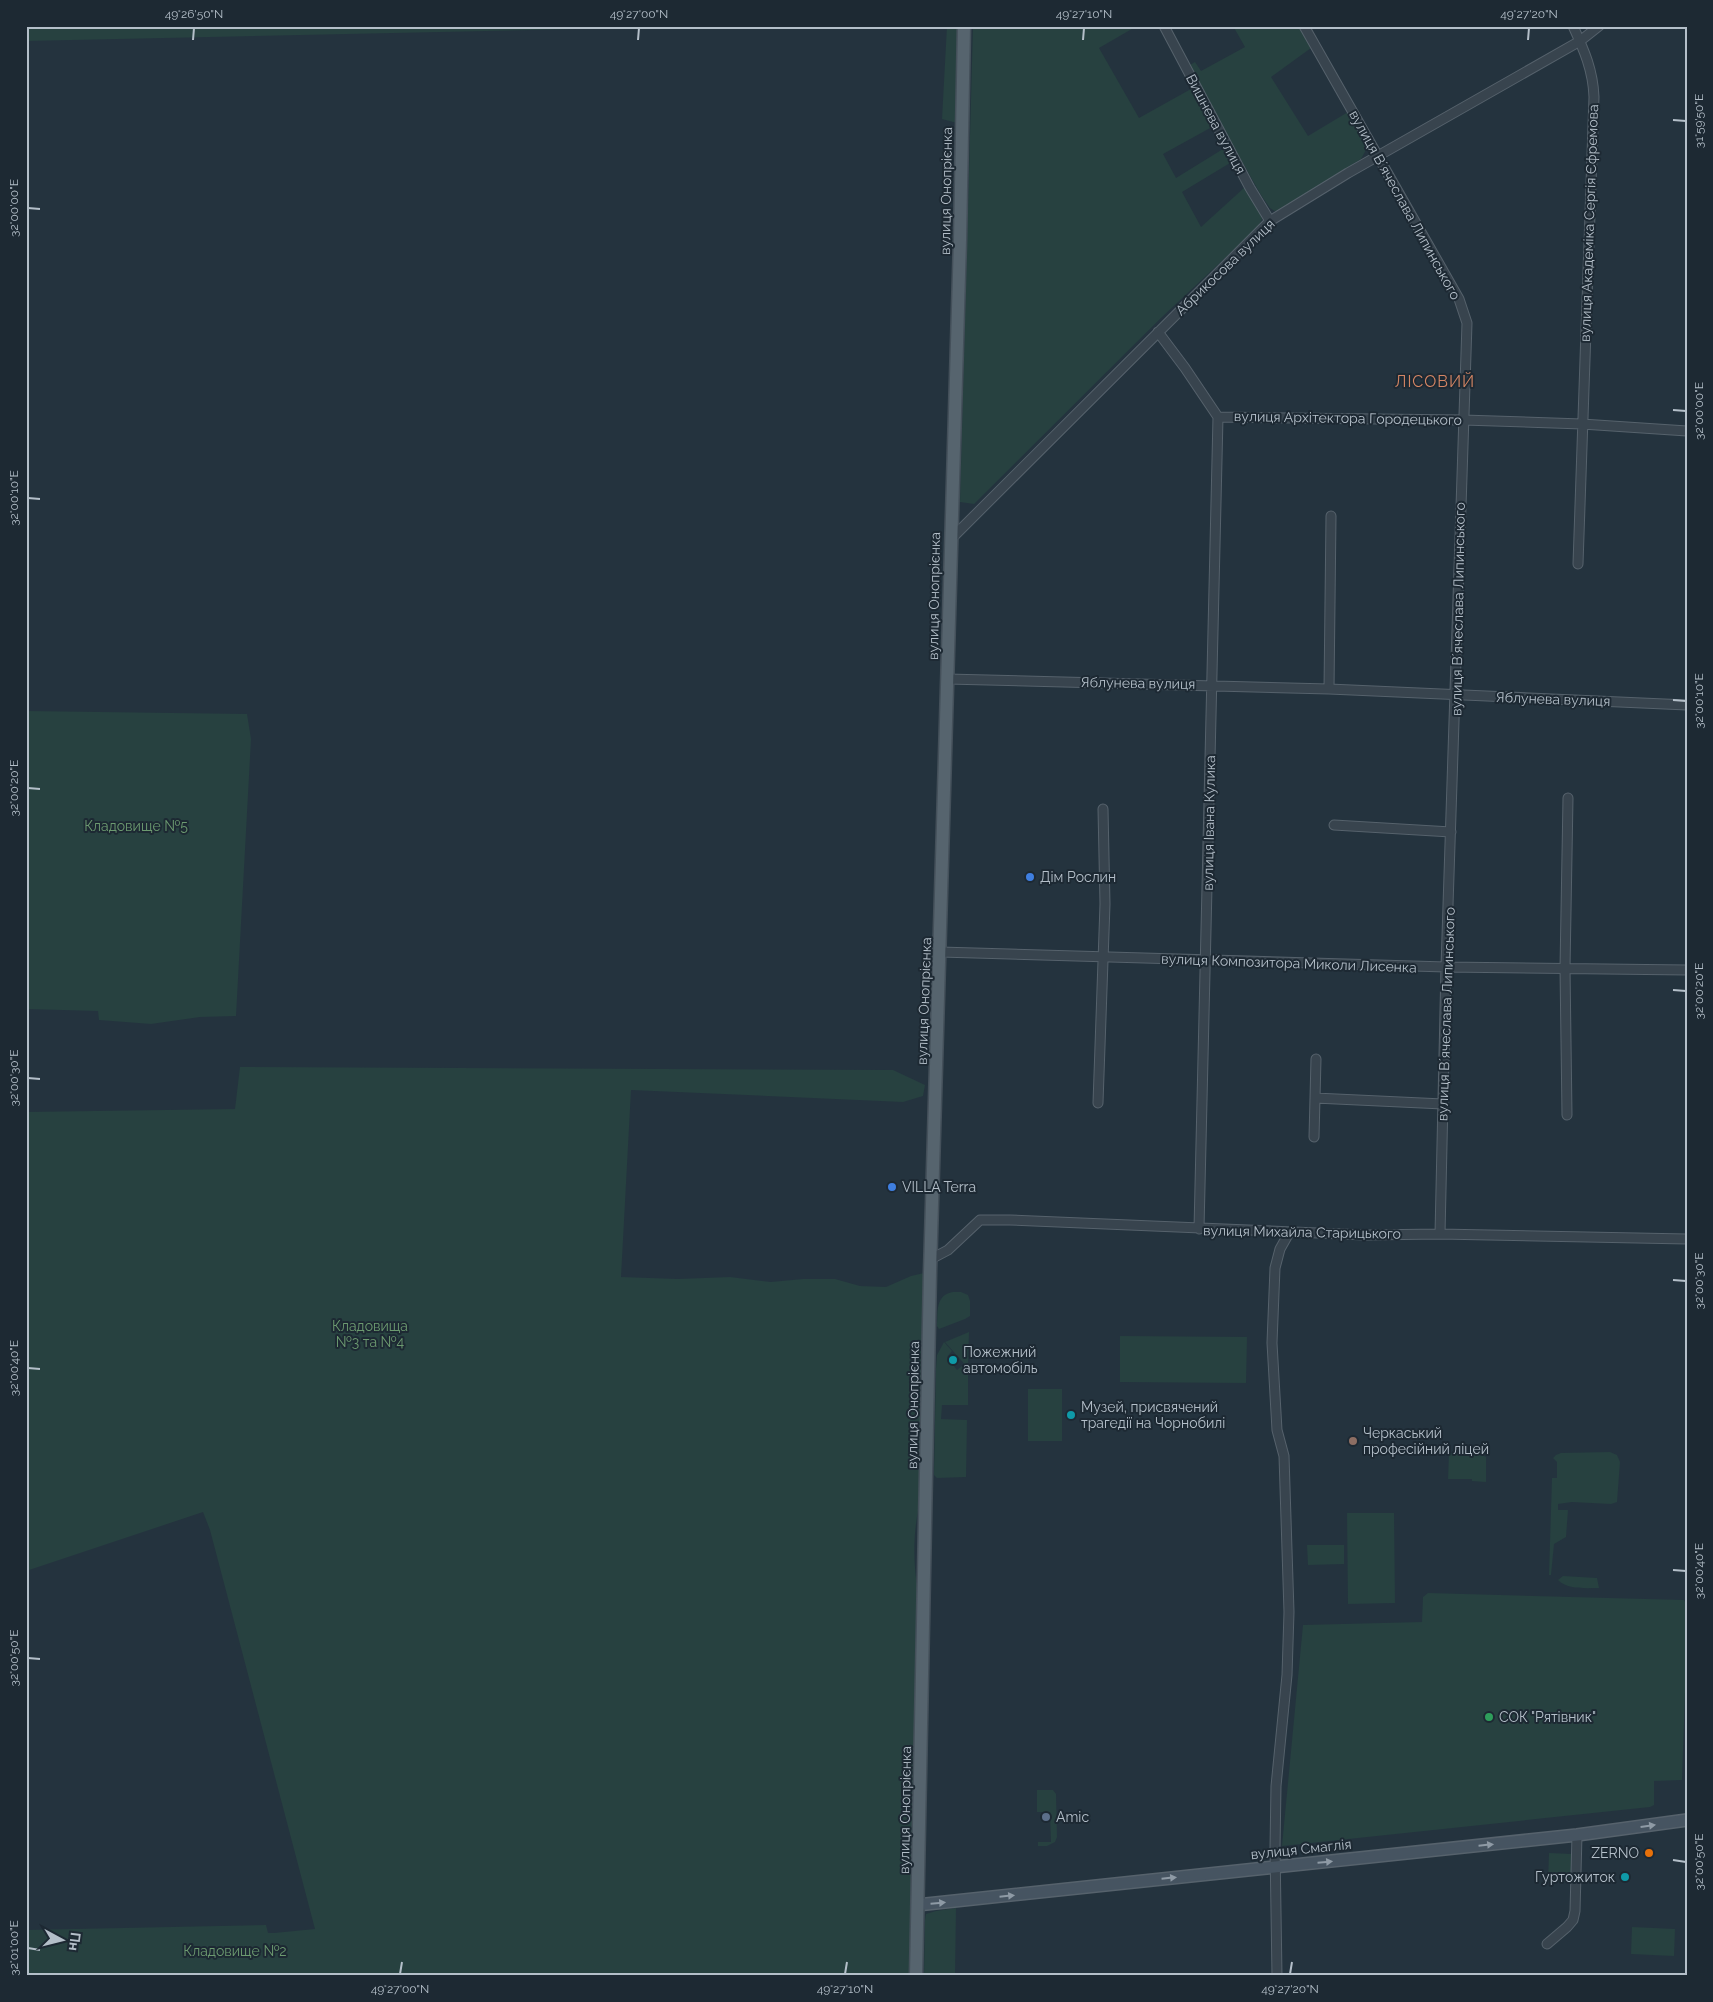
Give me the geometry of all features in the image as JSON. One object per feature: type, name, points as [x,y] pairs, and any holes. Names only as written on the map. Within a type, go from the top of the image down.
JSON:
[{"type":"main road","name":"вулиця Онопрієнка","points":[[916,1976],[931,1259],[960,250],[964,26]]},
{"type":"street","name":"Вишнева вулиця","points":[[1164,26],[1270,222]]},
{"type":"street","name":"вулиця Вʼячеслава Липинського","points":[[1304,26],[1459,299],[1467,323],[1457,695],[1446,967],[1440,1234]]},
{"type":"street","name":"вулиця Академіка Сергія Єфремова","points":[[1573,26],[1589,62],[1594,96],[1582,424]]},
{"type":"street","name":"Абрикосова вулиця","points":[[951,539],[1270,222],[1348,173],[1580,41],[1599,26]]},
{"type":"street","name":"вулиця Архітектора Городецького","points":[[1158,332],[1218,417],[1463,420],[1582,424],[1687,431]]},
{"type":"street","name":"вулиця Івана Кулика","points":[[1199,1229],[1218,417]]},
{"type":"street","points":[[1578,564],[1582,424]]},
{"type":"street","points":[[1329,689],[1331,516]]},
{"type":"street","name":"Яблунева вулиця","points":[[948,679],[1212,685],[1687,704]]},
{"type":"street","points":[[1566,1115],[1565,968],[1568,798]]},
{"type":"street","points":[[1098,1103],[1105,895],[1103,809]]},
{"type":"street","points":[[1334,825],[1451,832]]},
{"type":"street","name":"вулиця Композитора Миколи Лисенка","points":[[940,952],[1446,967],[1687,970]]},
{"type":"street","points":[[1314,1137],[1316,1059]]},
{"type":"street","points":[[1315,1098],[1443,1104]]},
{"type":"street","name":"вулиця Михайла Старицького","points":[[931,1259],[948,1250],[980,1220],[1289,1233],[1687,1239]]},
{"type":"street","points":[[1277,1976],[1276,1786],[1287,1675],[1289,1612],[1284,1456],[1277,1430],[1272,1342],[1276,1268],[1280,1249],[1289,1233]]},
{"type":"street","name":"вулиця Смаглія","points":[[917,1905],[1577,1835],[1687,1820]]},
{"type":"street","points":[[1547,1944],[1573,1920],[1575,1910],[1577,1835]]},
{"type":"green space","points":[[26,26],[712,26],[26,41]]},
{"type":"green space","points":[[947,26],[958,26],[957,123],[942,119]]},
{"type":"green space","points":[[973,26],[1137,26],[1099,48],[1139,118],[1191,89],[1212,127],[1163,154],[1176,178],[1223,149],[1230,163],[1182,192],[1201,227],[1245,187],[1262,219],[1258,227],[1162,317],[974,504],[960,502]]},
{"type":"green space","points":[[1233,26],[1300,26],[1311,48],[1271,77],[1308,136],[1348,112],[1367,148],[1361,159],[1276,212],[1270,208],[1261,195],[1188,66],[1195,62],[1201,71],[1245,47]]},
{"type":"green space","name":"Кладовище №5","points":[[26,711],[247,714],[251,739],[236,1016],[200,1017],[151,1024],[99,1020],[98,1011],[26,1009]]},
{"type":"green space","points":[[240,1067],[893,1070],[925,1085],[923,1096],[903,1102],[631,1090],[621,1277],[678,1279],[730,1277],[771,1282],[835,1279],[860,1286],[886,1287],[911,1276],[924,1273],[919,1506],[914,1549],[918,1592],[910,1976],[596,1976],[564,1974],[564,1976],[26,1976],[26,1930],[266,1925],[268,1933],[315,1929],[210,1530],[203,1512],[26,1571],[26,1112],[235,1109]]},
{"type":"green space","points":[[953,1292],[961,1292],[968,1295],[970,1316],[939,1329],[937,1326],[937,1315],[940,1300]]},
{"type":"green space","points":[[969,1332],[968,1368],[945,1342]]},
{"type":"green space","points":[[1120,1336],[1247,1337],[1246,1383],[1120,1382]]},
{"type":"green space","points":[[944,1342],[952,1351],[947,1357],[957,1370],[963,1365],[968,1370],[968,1405],[942,1405],[941,1419],[967,1420],[966,1477],[937,1478],[934,1475],[936,1368],[937,1355]]},
{"type":"green space","points":[[1028,1389],[1062,1389],[1062,1441],[1028,1441]]},
{"type":"green space","points":[[1476,1452],[1486,1457],[1486,1482],[1472,1481],[1472,1479],[1448,1479],[1449,1453]]},
{"type":"green space","points":[[1610,1452],[1617,1455],[1620,1462],[1617,1502],[1611,1504],[1572,1502],[1558,1504],[1558,1510],[1568,1510],[1566,1537],[1554,1544],[1551,1575],[1549,1575],[1552,1478],[1557,1478],[1557,1462],[1553,1458],[1561,1453]]},
{"type":"green space","points":[[1347,1513],[1394,1513],[1395,1603],[1348,1604]]},
{"type":"green space","points":[[1307,1545],[1344,1545],[1344,1564],[1308,1565]]},
{"type":"green space","points":[[1563,1576],[1597,1578],[1599,1588],[1577,1588],[1567,1585],[1558,1580]]},
{"type":"green space","name":"СОК \"Рятівник\"","points":[[1428,1593],[1684,1600],[1687,1605],[1687,1634],[1682,1780],[1654,1781],[1654,1805],[1650,1807],[1282,1846],[1303,1625],[1422,1622],[1423,1597]]},
{"type":"green space","points":[[1037,1790],[1053,1790],[1056,1794],[1057,1837],[1055,1842],[1047,1846],[1038,1846],[1038,1842],[1051,1842],[1050,1812],[1037,1812]]},
{"type":"green space","points":[[1549,1853],[1572,1854],[1571,1882],[1548,1882]]},
{"type":"green space","points":[[956,1908],[955,1976],[924,1976],[926,1914]]},
{"type":"green space","points":[[1632,1927],[1675,1929],[1674,1956],[1631,1954]]},
{"type":"place","name":"Дім Рослин","points":[[1030,877]]},
{"type":"place","name":"VILLA Terra","points":[[892,1187]]},
{"type":"place","name":"Пожежний автомобіль","points":[[953,1360]]},
{"type":"place","name":"Музей, присвячений трагедії на Чорнобилі","points":[[1071,1415]]},
{"type":"place","name":"Черкаський професійний ліцей","points":[[1353,1441]]},
{"type":"place","name":"СОК \"Рятівник\"","points":[[1489,1717]]},
{"type":"place","name":"Amic","points":[[1046,1817]]},
{"type":"place","name":"ZERNO","points":[[1649,1853]]},
{"type":"place","name":"Гуртожиток","points":[[1625,1877]]},
{"type":"district","name":"ЛІСОВИЙ","points":[[1435,381]]},
{"type":"park label","name":"Кладовища №3 та №4","points":[[370,1334]]},
{"type":"park label","name":"Кладовище №2","points":[[235,1951]]}]
